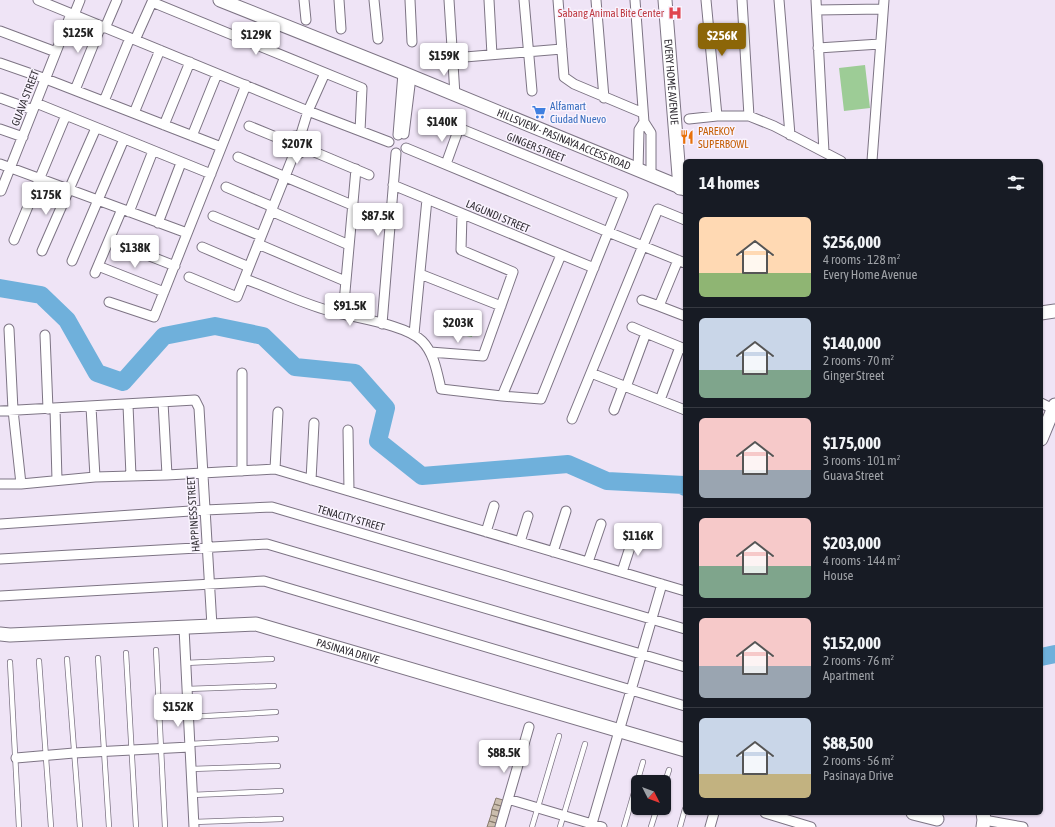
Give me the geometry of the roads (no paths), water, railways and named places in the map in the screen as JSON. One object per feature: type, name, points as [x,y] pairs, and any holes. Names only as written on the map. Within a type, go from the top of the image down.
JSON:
[{"type":"street","points":[[38,0],[246,86],[389,142]]},
{"type":"street","name":"GUAVA STREET","points":[[2,191],[56,52],[72,14],[80,0]]},
{"type":"street","points":[[75,90],[103,27],[117,0]]},
{"type":"street","name":"HILLSVIEW - PASINAYA ACCESS ROAD","points":[[220,0],[683,188]]},
{"type":"street","points":[[304,0],[306,20]]},
{"type":"street","points":[[338,0],[341,29]]},
{"type":"street","points":[[374,0],[378,39]]},
{"type":"street","points":[[410,0],[412,42]]},
{"type":"street","points":[[449,0],[455,95]]},
{"type":"street","points":[[489,0],[492,55]]},
{"type":"street","points":[[524,0],[532,91]]},
{"type":"street","points":[[558,0],[564,74],[566,80],[643,118],[651,133],[651,176]]},
{"type":"street","points":[[596,0],[604,98]]},
{"type":"street","points":[[635,0],[643,118],[639,130],[638,171]]},
{"type":"street","name":"EVERY HOME AVENUE","points":[[665,0],[683,188]]},
{"type":"street","points":[[706,0],[717,116]]},
{"type":"street","points":[[742,0],[749,116]]},
{"type":"street","points":[[778,0],[790,135]]},
{"type":"street","points":[[816,0],[824,152]]},
{"type":"street","points":[[104,101],[152,2],[362,88],[360,131]]},
{"type":"street","points":[[817,10],[884,5],[872,159]]},
{"type":"street","points":[[0,31],[56,52]]},
{"type":"street","points":[[818,48],[880,44]]},
{"type":"street","points":[[453,58],[562,49]]},
{"type":"street","points":[[134,113],[160,50]]},
{"type":"street","points":[[164,125],[190,62]]},
{"type":"street","points":[[0,63],[104,101],[221,147]]},
{"type":"street","points":[[300,137],[308,111],[325,73]]},
{"type":"street","points":[[192,136],[218,74]]},
{"type":"street","points":[[401,136],[393,137],[389,142],[391,150],[396,153],[402,152],[406,148],[406,142],[401,136],[407,75]]},
{"type":"street","points":[[109,302],[154,318],[246,86]]},
{"type":"street","points":[[0,98],[66,115],[210,174]]},
{"type":"street","points":[[14,240],[66,115]]},
{"type":"street","points":[[689,119],[717,116],[749,116],[774,126],[837,159]]},
{"type":"street","name":"GINGER STREET","points":[[440,118],[459,128],[623,196],[608,232]]},
{"type":"street","points":[[249,126],[288,142]]},
{"type":"street","points":[[42,251],[96,128]]},
{"type":"street","points":[[446,164],[459,128]]},
{"type":"street","points":[[0,129],[23,137]]},
{"type":"street","points":[[293,137],[300,137],[305,142],[305,148],[300,154],[294,154],[288,150],[288,142],[293,137]]},
{"type":"street","points":[[72,261],[124,139]]},
{"type":"street","points":[[305,148],[369,175]]},
{"type":"street","points":[[406,148],[608,232],[682,261],[659,306]]},
{"type":"street","points":[[153,151],[96,269],[164,292]]},
{"type":"street","points":[[382,324],[396,153]]},
{"type":"street","points":[[189,277],[237,297],[294,154]]},
{"type":"street","points":[[238,157],[352,205]]},
{"type":"street","points":[[158,222],[181,162]]},
{"type":"street","points":[[0,164],[187,233]]},
{"type":"street","points":[[343,314],[356,169]]},
{"type":"street","name":"LAGUNDI STREET","points":[[393,185],[594,268]]},
{"type":"street","points":[[226,187],[349,245]]},
{"type":"street","points":[[414,334],[427,199]]},
{"type":"street","points":[[572,419],[658,209],[683,219]]},
{"type":"street","points":[[430,352],[483,356],[513,272],[461,250],[462,214]]},
{"type":"street","points":[[213,216],[346,281]]},
{"type":"street","points":[[244,279],[329,311],[382,324],[414,334],[423,342],[430,352],[441,389],[541,399],[608,232]]},
{"type":"street","points":[[109,240],[174,266]]},
{"type":"street","points":[[202,247],[249,267]]},
{"type":"street","points":[[502,396],[561,255]]},
{"type":"street","points":[[420,274],[501,306]]},
{"type":"street","points":[[642,300],[683,315]]},
{"type":"street","points":[[1043,313],[1055,311]]},
{"type":"street","points":[[632,327],[683,348],[660,400]]},
{"type":"street","points":[[9,329],[13,410],[21,484]]},
{"type":"street","points":[[614,410],[646,333]]},
{"type":"street","points":[[45,335],[58,480]]},
{"type":"street","points":[[242,373],[242,471]]},
{"type":"street","points":[[591,373],[683,409]]},
{"type":"street","name":"HAPPINESS STREET","points":[[163,402],[195,400],[199,408],[212,626]]},
{"type":"street","points":[[0,411],[163,402],[167,475]]},
{"type":"street","points":[[1043,404],[1054,407],[1043,434]]},
{"type":"street","points":[[128,405],[131,476]]},
{"type":"street","points":[[91,407],[95,477]]},
{"type":"street","points":[[276,469],[278,412]]},
{"type":"street","points":[[311,480],[314,423]]},
{"type":"street","points":[[348,430],[349,491]]},
{"type":"street","points":[[0,484],[21,484],[95,477],[276,469],[683,590]]},
{"type":"street","points":[[486,532],[494,506]]},
{"type":"street","name":"TENACITY STREET","points":[[0,524],[272,507],[683,627]]},
{"type":"street","points":[[553,552],[566,511]]},
{"type":"street","points":[[520,542],[528,516]]},
{"type":"street","points":[[588,562],[601,524]]},
{"type":"street","points":[[622,572],[634,535]]},
{"type":"street","points":[[0,558],[267,544],[683,666]]},
{"type":"street","points":[[0,596],[264,581],[683,705]]},
{"type":"street","points":[[592,826],[662,584]]},
{"type":"street","name":"PASINAYA DRIVE","points":[[0,634],[10,635],[256,624],[683,749]]},
{"type":"street","points":[[184,628],[194,825]]},
{"type":"street","points":[[500,827],[529,727]]},
{"type":"street","points":[[16,758],[190,746]]},
{"type":"street","points":[[508,799],[592,826],[602,827]]},
{"type":"street","points":[[710,827],[713,815]]},
{"type":"street","points":[[771,815],[810,827]]},
{"type":"street","points":[[919,815],[938,820]]},
{"type":"street","points":[[983,820],[1023,827]]},
{"type":"lane","points":[[156,650],[165,827]]},
{"type":"lane","points":[[126,653],[136,827]]},
{"type":"lane","points":[[98,658],[109,827]]},
{"type":"lane","points":[[67,659],[80,827]]},
{"type":"lane","points":[[186,663],[272,659]]},
{"type":"lane","points":[[40,661],[51,827]]},
{"type":"lane","points":[[10,662],[19,827]]},
{"type":"lane","points":[[187,689],[274,686]]},
{"type":"lane","points":[[188,717],[276,712]]},
{"type":"lane","points":[[532,827],[559,736]]},
{"type":"lane","points":[[190,746],[276,739]]},
{"type":"lane","points":[[560,827],[585,744]]},
{"type":"lane","points":[[624,827],[643,762]]},
{"type":"lane","points":[[191,769],[278,766]]},
{"type":"lane","points":[[667,775],[668,770]]},
{"type":"lane","points":[[192,795],[281,791]]},
{"type":"lane","points":[[651,827],[655,815]]},
{"type":"lane","points":[[680,827],[683,815]]},
{"type":"lane","points":[[194,825],[281,819]]},
{"type":"waterway","points":[[0,288],[41,295],[67,320],[97,373],[123,382],[164,336],[215,326],[263,336],[295,367],[355,373],[386,408],[378,441],[422,476],[568,464],[607,481],[683,485]]},
{"type":"waterway","points":[[1043,657],[1055,654]]},
{"type":"place","name":"Sabang Animal Bite Center","points":[[675,13]]},
{"type":"place","name":"Alfamart Ciudad Nuevo","points":[[539,112]]},
{"type":"place","name":"PAREKOY SUPERBOWL","points":[[687,137]]}]
